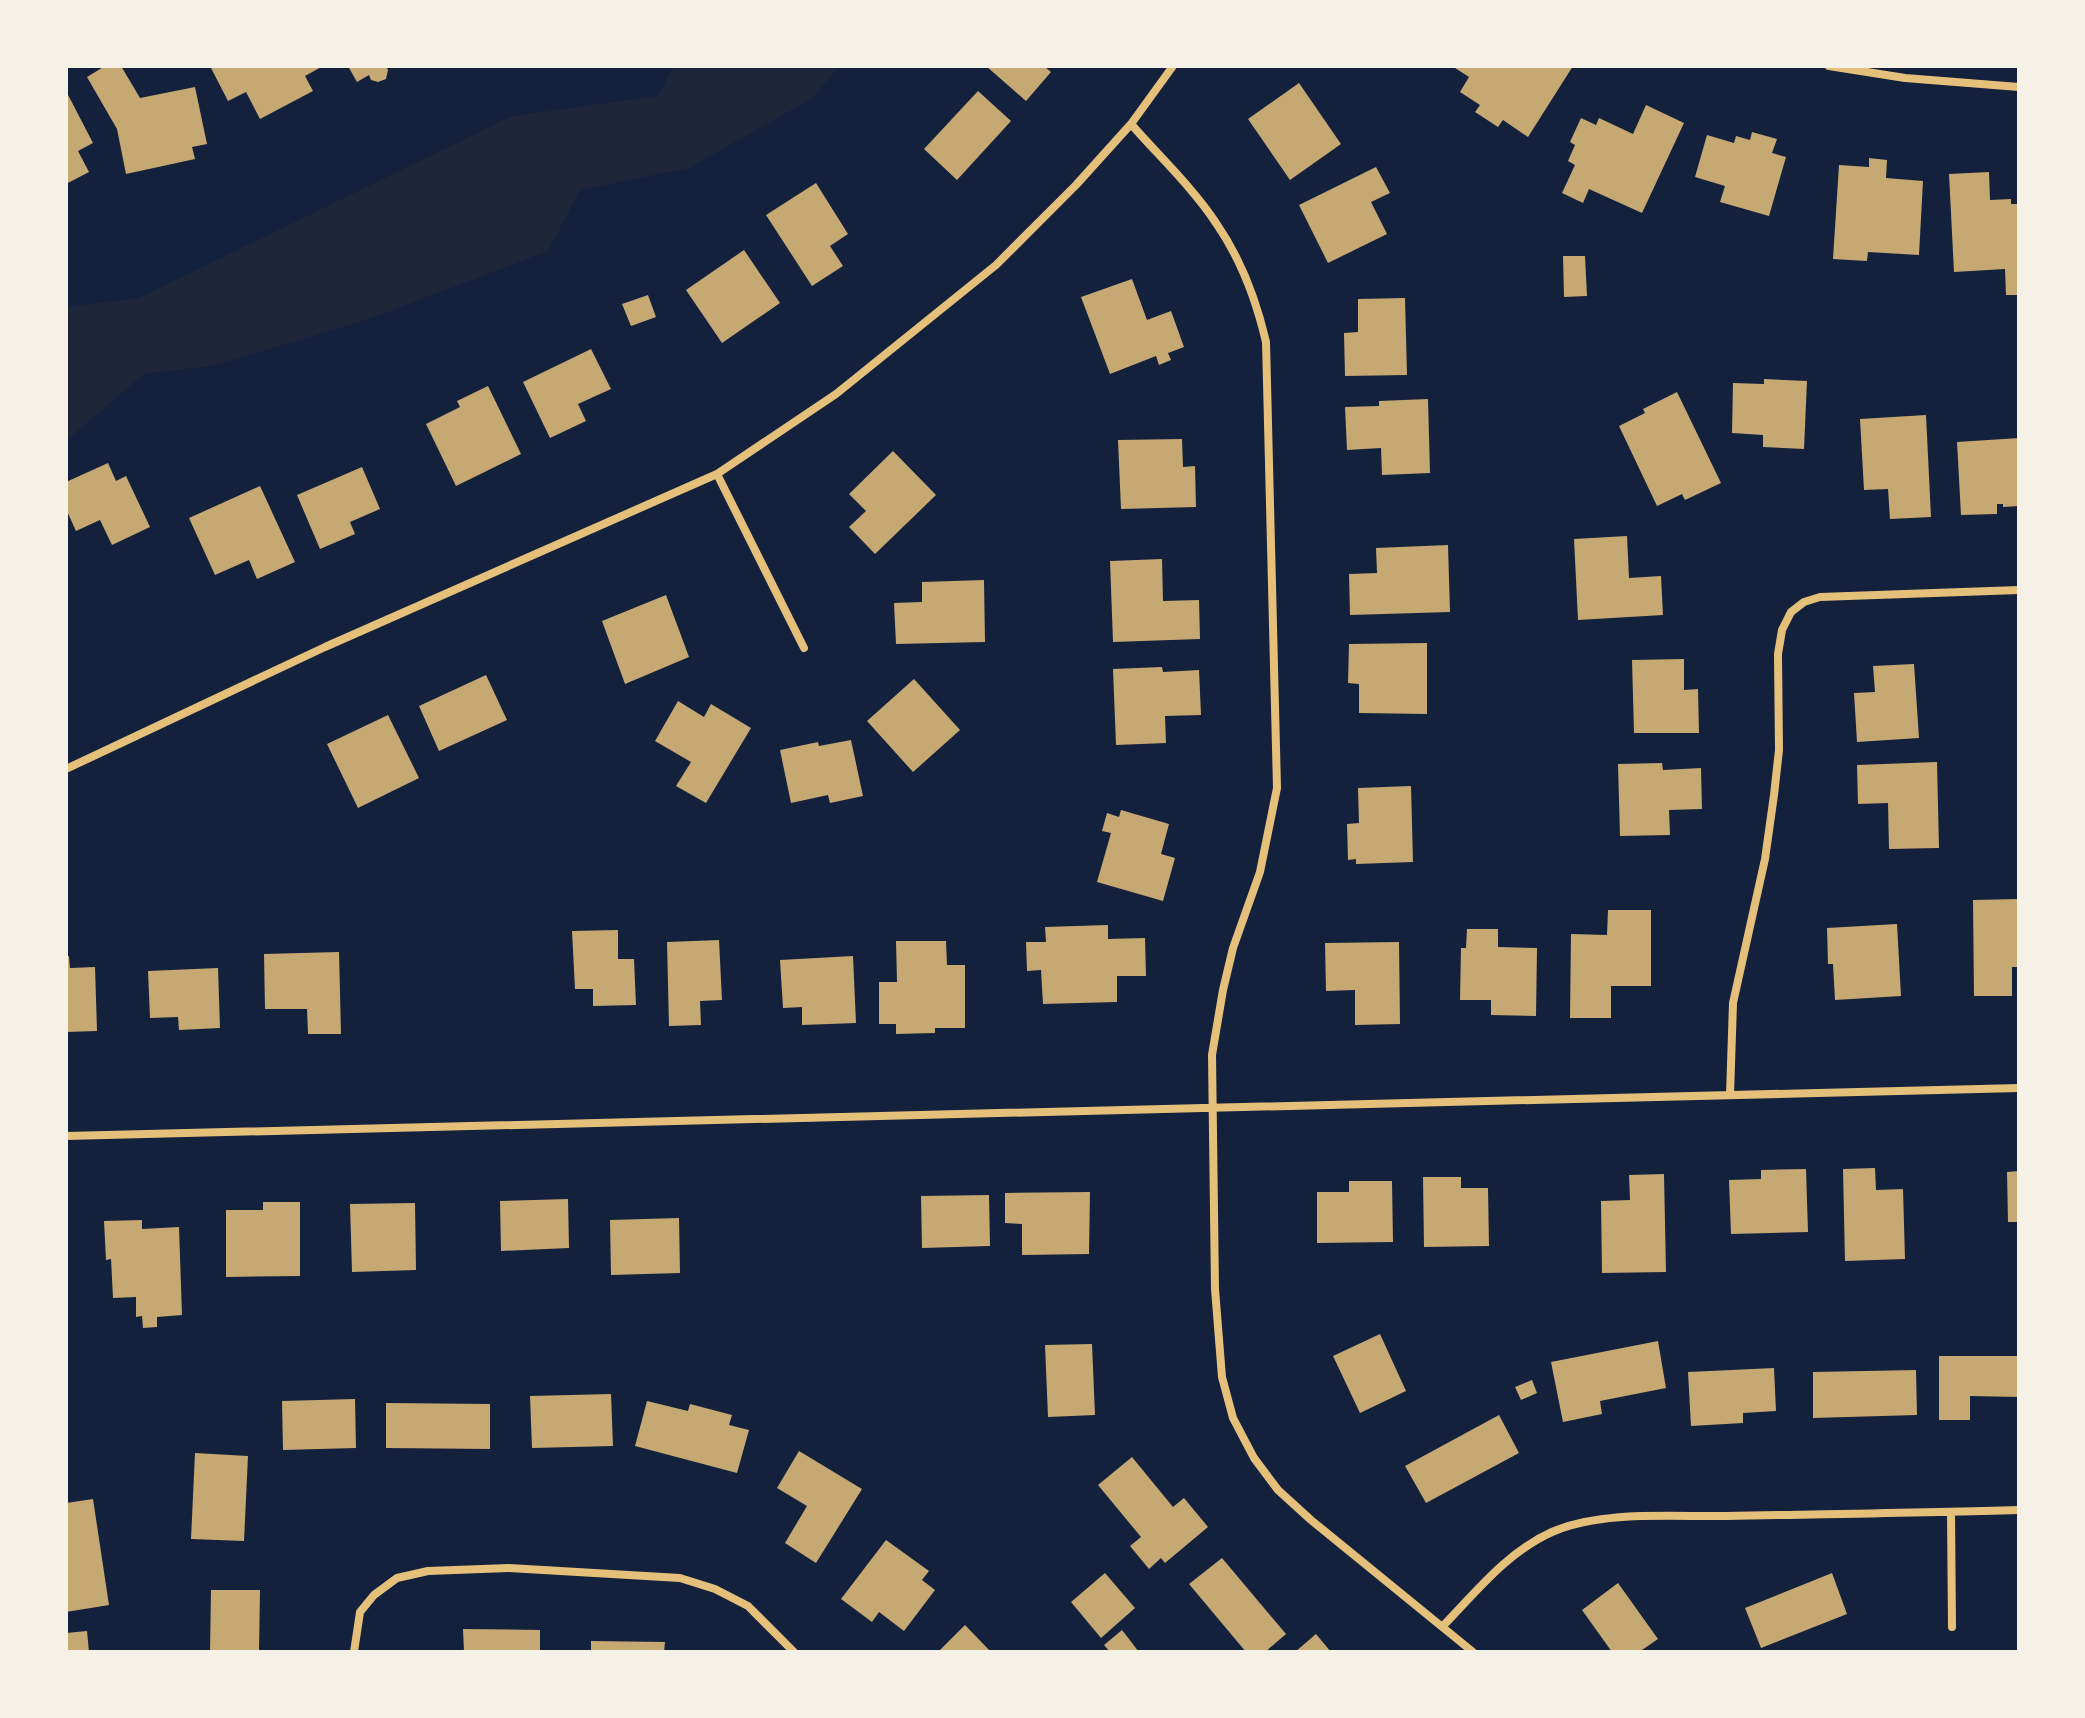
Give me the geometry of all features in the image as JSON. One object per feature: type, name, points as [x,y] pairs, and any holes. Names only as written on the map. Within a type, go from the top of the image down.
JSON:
[{"type":"street","points":[[66,769],[325,647],[717,474],[836,394],[996,265],[1076,185],[1131,124],[1173,66]]},
{"type":"street","points":[[1829,66],[1905,78],[2019,87]]},
{"type":"street","points":[[1131,124],[1216,221],[1255,299],[1266,342],[1277,788],[1260,872],[1233,948],[1217,1015],[1212,1055],[1217,1333],[1222,1377],[1233,1418],[1254,1458],[1278,1490],[1473,1652]]},
{"type":"street","points":[[717,474],[804,648]]},
{"type":"street","points":[[1730,1095],[1733,1003],[1765,859],[1779,750],[1778,654],[1782,630],[1791,612],[1804,602],[1820,597],[2019,590]]},
{"type":"street","points":[[66,1136],[2019,1088]]},
{"type":"street","points":[[1443,1626],[1505,1562],[1525,1546],[1555,1531],[1579,1524],[1647,1517],[2019,1510]]},
{"type":"street","points":[[1951,1512],[1952,1627]]},
{"type":"street","points":[[354,1652],[360,1612],[374,1595],[397,1578],[428,1571],[509,1568],[680,1578],[715,1589],[748,1606],[794,1652]]},
{"type":"shaded area","points":[[674,66],[840,66],[811,99],[689,168],[580,190],[548,251],[366,320],[212,366],[144,374],[66,441],[66,307],[139,298],[512,116],[658,96]]},
{"type":"building","points":[[105,66],[121,66],[140,98],[195,87],[207,144],[192,147],[195,159],[126,174],[117,129],[87,77]]},
{"type":"building","points":[[210,66],[323,66],[305,76],[313,91],[260,119],[246,92],[228,101]]},
{"type":"building","points":[[348,66],[386,66],[388,70],[386,79],[378,82],[371,80],[369,75],[357,82]]},
{"type":"building","points":[[986,66],[1044,66],[1051,72],[1026,101]]},
{"type":"building","points":[[1452,66],[1573,66],[1528,137],[1503,120],[1498,127],[1475,112],[1480,105],[1460,92],[1469,77]]},
{"type":"building","points":[[1299,83],[1341,144],[1290,180],[1248,119]]},
{"type":"building","points":[[66,91],[93,143],[78,151],[89,172],[66,184]]},
{"type":"building","points":[[978,91],[1011,121],[957,180],[924,149]]},
{"type":"building","points":[[1646,105],[1684,123],[1642,213],[1589,189],[1583,203],[1562,193],[1575,165],[1568,161],[1575,145],[1570,142],[1581,118],[1596,125],[1599,118],[1633,134]]},
{"type":"building","points":[[1752,132],[1777,139],[1772,153],[1786,157],[1769,216],[1720,202],[1725,186],[1695,177],[1707,135],[1734,143],[1736,136],[1750,140]]},
{"type":"building","points":[[1869,158],[1887,160],[1886,178],[1923,181],[1919,255],[1868,252],[1867,261],[1833,259],[1839,165],[1869,167]]},
{"type":"building","points":[[1376,167],[1390,193],[1371,202],[1387,234],[1328,263],[1299,205]]},
{"type":"building","points":[[1989,172],[1990,200],[2011,199],[2011,204],[2019,204],[2019,295],[2006,295],[2005,269],[1954,272],[1949,174]]},
{"type":"building","points":[[816,183],[848,234],[830,246],[843,266],[812,286],[766,215]]},
{"type":"building","points":[[744,250],[780,303],[722,343],[686,290]]},
{"type":"building","points":[[1563,256],[1585,256],[1587,296],[1564,297]]},
{"type":"building","points":[[1132,279],[1147,320],[1171,311],[1184,347],[1168,353],[1171,360],[1159,365],[1156,356],[1110,374],[1081,297]]},
{"type":"building","points":[[648,295],[656,317],[631,326],[622,304]]},
{"type":"building","points":[[1405,298],[1407,375],[1345,376],[1344,333],[1358,332],[1358,299]]},
{"type":"building","points":[[591,349],[611,389],[578,404],[586,421],[550,438],[523,382]]},
{"type":"building","points":[[1764,379],[1807,381],[1804,449],[1763,447],[1763,435],[1732,433],[1733,383],[1764,384]]},
{"type":"building","points":[[488,386],[521,454],[456,486],[426,424],[460,407],[457,401]]},
{"type":"building","points":[[1677,392],[1721,483],[1685,500],[1682,494],[1657,506],[1619,426],[1645,413],[1643,409]]},
{"type":"building","points":[[1428,399],[1430,473],[1382,475],[1381,448],[1347,450],[1345,407],[1379,406],[1379,401]]},
{"type":"building","points":[[1926,415],[1931,517],[1890,519],[1888,489],[1864,490],[1860,419]]},
{"type":"building","points":[[2019,438],[2019,506],[2003,507],[2003,504],[1997,504],[1997,514],[1961,515],[1957,442]]},
{"type":"building","points":[[1182,439],[1183,467],[1195,466],[1196,507],[1121,509],[1118,440]]},
{"type":"building","points":[[893,451],[936,495],[875,554],[849,527],[866,511],[849,494]]},
{"type":"building","points":[[108,463],[116,481],[126,476],[150,527],[112,545],[100,520],[76,531],[66,509],[66,482]]},
{"type":"building","points":[[362,467],[380,509],[350,522],[355,534],[320,549],[297,495]]},
{"type":"building","points":[[260,486],[295,562],[257,579],[249,560],[215,575],[189,518]]},
{"type":"building","points":[[1627,536],[1629,578],[1661,576],[1663,615],[1578,620],[1574,539]]},
{"type":"building","points":[[1448,545],[1450,612],[1350,615],[1349,574],[1377,573],[1376,548]]},
{"type":"building","points":[[1162,559],[1163,601],[1199,600],[1200,639],[1113,642],[1110,561]]},
{"type":"building","points":[[984,580],[985,642],[896,644],[894,603],[922,602],[922,582]]},
{"type":"building","points":[[666,595],[689,657],[625,684],[602,621]]},
{"type":"building","points":[[1427,643],[1427,714],[1359,713],[1359,684],[1348,683],[1349,644]]},
{"type":"building","points":[[1684,659],[1684,690],[1698,689],[1699,733],[1634,733],[1632,660]]},
{"type":"building","points":[[1914,664],[1919,738],[1857,742],[1854,693],[1875,692],[1873,666]]},
{"type":"building","points":[[1162,667],[1163,672],[1199,670],[1201,715],[1165,716],[1166,743],[1116,745],[1113,669]]},
{"type":"building","points":[[486,675],[507,720],[439,751],[419,706]]},
{"type":"building","points":[[914,679],[960,730],[913,772],[867,721]]},
{"type":"building","points":[[678,701],[704,717],[711,704],[751,728],[706,803],[676,786],[691,762],[655,741]]},
{"type":"building","points":[[388,715],[419,778],[358,808],[327,744]]},
{"type":"building","points":[[851,740],[863,796],[830,803],[828,795],[791,803],[780,750],[818,742],[819,746]]},
{"type":"building","points":[[1937,762],[1939,848],[1889,849],[1888,803],[1858,804],[1857,765]]},
{"type":"building","points":[[1662,763],[1663,770],[1701,768],[1702,809],[1669,810],[1670,835],[1620,836],[1618,764]]},
{"type":"building","points":[[1411,786],[1413,862],[1356,864],[1356,859],[1348,860],[1347,824],[1359,823],[1358,788]]},
{"type":"building","points":[[1121,810],[1169,824],[1161,854],[1175,858],[1163,901],[1097,882],[1111,833],[1102,831],[1107,813],[1119,817]]},
{"type":"building","points":[[2019,899],[2019,967],[2012,967],[2012,996],[1974,996],[1973,900]]},
{"type":"building","points":[[1608,910],[1651,910],[1651,986],[1611,986],[1611,1018],[1570,1018],[1571,934],[1607,935]]},
{"type":"building","points":[[1897,924],[1901,996],[1835,1000],[1833,964],[1828,964],[1827,928]]},
{"type":"building","points":[[1108,925],[1108,939],[1145,938],[1146,976],[1117,976],[1117,1002],[1043,1004],[1041,970],[1027,971],[1026,942],[1046,942],[1045,927]]},
{"type":"building","points":[[1467,929],[1498,929],[1498,947],[1537,948],[1536,1016],[1491,1015],[1491,1000],[1460,1000],[1461,948],[1466,948]]},
{"type":"building","points":[[618,930],[618,959],[634,959],[636,1005],[593,1006],[593,989],[575,989],[572,931]]},
{"type":"building","points":[[719,940],[722,1000],[700,1001],[701,1025],[669,1026],[667,942]]},
{"type":"building","points":[[896,941],[946,941],[947,965],[965,965],[965,1028],[935,1028],[935,1033],[896,1034],[896,1024],[879,1024],[879,982],[897,982]]},
{"type":"building","points":[[1399,942],[1400,1024],[1355,1025],[1355,990],[1326,991],[1325,943]]},
{"type":"building","points":[[339,952],[341,1034],[308,1034],[307,1009],[265,1009],[264,954]]},
{"type":"building","points":[[66,956],[69,956],[70,968],[95,967],[97,1031],[66,1032]]},
{"type":"building","points":[[853,956],[856,1023],[802,1025],[802,1007],[783,1008],[780,960]]},
{"type":"building","points":[[218,968],[220,1028],[179,1030],[178,1017],[150,1018],[148,971]]},
{"type":"building","points":[[1875,1168],[1876,1190],[1903,1189],[1905,1259],[1845,1261],[1843,1169]]},
{"type":"building","points":[[1806,1169],[1808,1232],[1731,1234],[1729,1180],[1761,1179],[1761,1170]]},
{"type":"building","points":[[2019,1171],[2019,1222],[2008,1222],[2007,1172]]},
{"type":"building","points":[[1664,1174],[1666,1272],[1602,1273],[1601,1201],[1630,1200],[1629,1175]]},
{"type":"building","points":[[1423,1177],[1461,1177],[1461,1188],[1488,1188],[1489,1246],[1424,1247]]},
{"type":"building","points":[[1349,1181],[1392,1181],[1393,1242],[1317,1243],[1317,1192],[1349,1192]]},
{"type":"building","points":[[1090,1192],[1089,1254],[1022,1255],[1022,1224],[1005,1223],[1005,1193]]},
{"type":"building","points":[[989,1195],[990,1246],[922,1248],[921,1196]]},
{"type":"building","points":[[568,1199],[569,1248],[501,1251],[500,1201]]},
{"type":"building","points":[[263,1202],[300,1202],[300,1276],[226,1277],[226,1210],[263,1210]]},
{"type":"building","points":[[415,1203],[416,1270],[352,1272],[350,1204]]},
{"type":"building","points":[[679,1218],[680,1273],[611,1275],[610,1220]]},
{"type":"building","points":[[142,1220],[142,1229],[179,1227],[182,1315],[157,1317],[157,1327],[143,1328],[142,1316],[136,1317],[136,1297],[113,1298],[111,1259],[106,1260],[104,1221]]},
{"type":"building","points":[[1380,1334],[1406,1391],[1360,1413],[1333,1356]]},
{"type":"building","points":[[1658,1341],[1666,1388],[1600,1401],[1602,1414],[1563,1422],[1551,1362]]},
{"type":"building","points":[[1092,1344],[1095,1415],[1048,1417],[1045,1345]]},
{"type":"building","points":[[1939,1356],[2019,1356],[2019,1397],[1970,1396],[1970,1420],[1939,1420]]},
{"type":"building","points":[[1774,1368],[1776,1411],[1743,1413],[1743,1423],[1691,1426],[1688,1372]]},
{"type":"building","points":[[1916,1370],[1917,1415],[1813,1418],[1813,1372]]},
{"type":"building","points":[[1532,1380],[1537,1393],[1521,1400],[1515,1387]]},
{"type":"building","points":[[611,1394],[613,1446],[532,1448],[530,1396]]},
{"type":"building","points":[[355,1399],[356,1448],[283,1450],[282,1401]]},
{"type":"building","points":[[647,1401],[688,1411],[690,1404],[732,1415],[729,1425],[749,1430],[737,1473],[635,1446]]},
{"type":"building","points":[[386,1403],[490,1404],[490,1449],[386,1448]]},
{"type":"building","points":[[1499,1415],[1519,1453],[1426,1503],[1405,1466]]},
{"type":"building","points":[[799,1451],[862,1489],[816,1563],[785,1543],[807,1506],[777,1488]]},
{"type":"building","points":[[195,1453],[248,1456],[244,1541],[191,1539]]},
{"type":"building","points":[[1132,1457],[1173,1507],[1184,1498],[1208,1527],[1165,1563],[1161,1558],[1149,1569],[1130,1546],[1141,1537],[1098,1485]]},
{"type":"building","points":[[93,1499],[109,1605],[66,1612],[66,1503]]},
{"type":"building","points":[[886,1540],[929,1571],[922,1580],[935,1590],[904,1631],[879,1612],[872,1622],[841,1599]]},
{"type":"building","points":[[1222,1558],[1286,1634],[1265,1652],[1246,1652],[1189,1584]]},
{"type":"building","points":[[1105,1573],[1135,1608],[1101,1638],[1071,1602]]},
{"type":"building","points":[[1832,1573],[1847,1614],[1761,1648],[1745,1608]]},
{"type":"building","points":[[1618,1583],[1658,1639],[1639,1652],[1612,1652],[1582,1610]]},
{"type":"building","points":[[211,1590],[260,1590],[259,1652],[210,1652]]},
{"type":"building","points":[[965,1625],[991,1652],[938,1652]]},
{"type":"building","points":[[463,1629],[540,1630],[540,1652],[464,1652]]},
{"type":"building","points":[[1122,1630],[1139,1652],[1110,1652],[1104,1645]]},
{"type":"building","points":[[87,1631],[89,1652],[66,1652],[66,1633]]},
{"type":"building","points":[[1316,1634],[1331,1652],[1295,1652]]},
{"type":"building","points":[[591,1641],[665,1642],[664,1652],[591,1652]]}]
